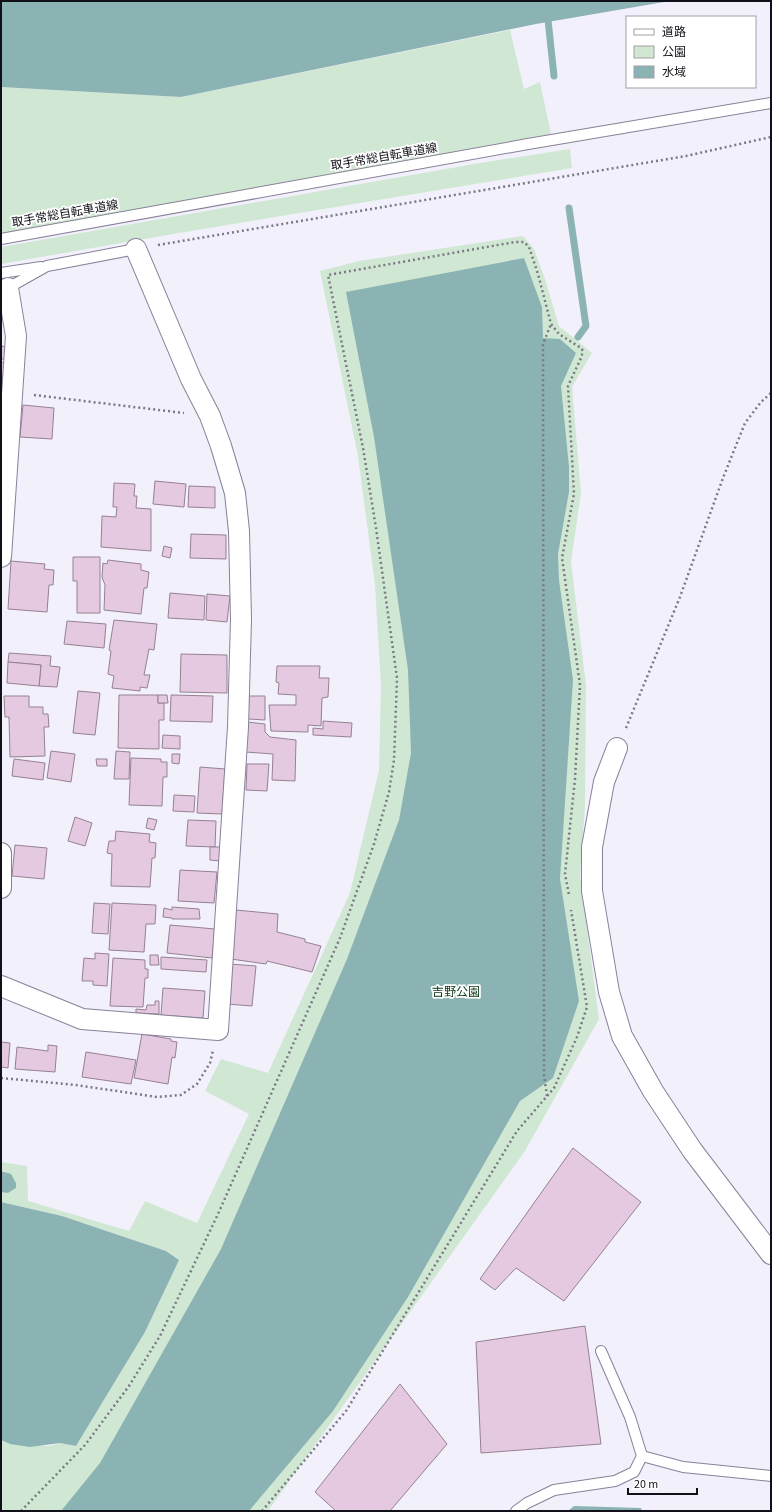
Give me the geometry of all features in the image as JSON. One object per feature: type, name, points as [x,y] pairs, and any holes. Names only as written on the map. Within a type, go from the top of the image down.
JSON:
[{"type":"street","points":[[1,986],[82,1019],[218,1030],[238,727],[240,604],[239,531],[235,493],[221,446],[210,416],[191,379],[136,249]]},
{"type":"street","points":[[1,557],[6,392],[16,336],[3,283]]},
{"type":"street","points":[[618,748],[604,782],[592,847],[592,891],[609,992],[622,1036],[652,1091],[692,1150],[771,1254]]},
{"type":"street","points":[[1,853],[1,888]]},
{"type":"lane","name":"取手常総自転車道線","points":[[1,238],[535,143],[771,103]]},
{"type":"lane","points":[[3,283],[47,266],[136,249]]},
{"type":"lane","points":[[3,283],[47,266]]},
{"type":"lane","points":[[516,1511],[527,1503],[554,1490],[615,1481],[634,1472],[642,1456],[630,1417],[601,1351]]},
{"type":"lane","points":[[642,1456],[683,1467],[771,1476]]},
{"type":"path","points":[[136,249],[686,156],[771,137]]},
{"type":"path","points":[[21,1511],[85,1445],[129,1386],[160,1336],[218,1214],[340,938],[374,844],[389,792],[394,760],[396,678],[377,536],[363,448],[328,275],[515,242],[524,242],[529,247],[538,274],[551,324],[559,334],[581,348],[583,351],[568,386],[574,494],[562,558],[580,685],[575,779],[565,874],[569,898]]},
{"type":"path","points":[[547,1097],[544,1075],[543,344],[551,324]]},
{"type":"path","points":[[6,392],[210,416]]},
{"type":"path","points":[[618,748],[680,597],[723,478],[745,423],[761,402],[771,393]]},
{"type":"path","points":[[262,1511],[346,1411],[403,1320],[517,1131],[547,1097],[558,1081],[577,1037],[587,1007],[570,906]]},
{"type":"path","points":[[1,1078],[76,1085],[157,1097],[181,1095],[197,1084],[210,1063],[218,1030]]},
{"type":"green space","points":[[510,30],[524,89],[540,82],[551,134],[1,234],[1,87],[181,97]]},
{"type":"green space","points":[[570,149],[572,168],[1,264],[1,247],[480,163]]},
{"type":"green space","name":"吉野公園","points":[[523,236],[534,249],[559,326],[592,353],[572,387],[581,493],[571,562],[586,685],[585,806],[580,876],[599,1019],[525,1151],[268,1511],[1,1511],[1,1440],[10,1444],[49,1446],[60,1443],[76,1446],[145,1332],[179,1260],[166,1251],[62,1216],[1,1202],[1,1192],[8,1193],[16,1188],[16,1183],[5,1171],[1,1171],[1,1162],[27,1166],[28,1201],[129,1231],[145,1201],[197,1223],[249,1114],[205,1091],[221,1059],[268,1073],[350,893],[379,770],[381,686],[375,585],[358,456],[320,271],[359,261]]},
{"type":"water","points":[[1,1],[670,1],[536,24],[181,97],[1,87]]},
{"type":"water","name":"吉野公園","points":[[524,258],[542,307],[543,338],[560,339],[576,353],[561,386],[569,467],[569,492],[558,554],[559,580],[573,680],[560,879],[579,1001],[553,1078],[520,1101],[408,1297],[333,1411],[249,1511],[61,1511],[100,1463],[221,1249],[347,959],[399,820],[411,753],[408,670],[374,437],[346,292]]},
{"type":"water","points":[[1,1171],[11,1174],[16,1183],[16,1188],[8,1193],[1,1192]]},
{"type":"water","points":[[1,1202],[62,1216],[166,1251],[179,1260],[145,1332],[76,1446],[60,1443],[30,1447],[10,1444],[1,1440]]},
{"type":"water","points":[[574,1506],[641,1508],[642,1511],[568,1511]]},
{"type":"building","points":[[1,346],[7,347],[5,359],[1,359]]},
{"type":"building","points":[[1,362],[5,363],[2,381],[1,381]]},
{"type":"building","points":[[23,405],[54,408],[52,439],[20,437]]},
{"type":"building","points":[[155,481],[186,484],[184,507],[153,504]]},
{"type":"building","points":[[114,483],[135,484],[134,496],[137,496],[136,508],[151,509],[151,551],[101,547],[102,516],[116,517],[117,507],[113,507]]},
{"type":"building","points":[[189,486],[215,487],[215,508],[188,507]]},
{"type":"building","points":[[191,534],[226,535],[226,559],[190,558]]},
{"type":"building","points":[[164,546],[172,548],[170,558],[162,556]]},
{"type":"building","points":[[73,557],[100,557],[100,613],[77,613],[77,581],[73,581]]},
{"type":"building","points":[[108,560],[141,564],[141,570],[149,572],[147,588],[144,588],[141,614],[104,610],[105,585],[102,577],[103,563],[107,564]]},
{"type":"building","points":[[11,561],[45,564],[44,569],[54,570],[53,585],[49,585],[47,612],[8,609]]},
{"type":"building","points":[[170,593],[205,596],[204,620],[168,618]]},
{"type":"building","points":[[207,594],[230,596],[227,622],[206,620]]},
{"type":"building","points":[[114,620],[157,624],[154,650],[149,649],[144,675],[150,675],[147,688],[140,687],[140,691],[112,688],[114,676],[108,674],[111,651],[109,650]]},
{"type":"building","points":[[67,621],[106,624],[104,648],[64,644]]},
{"type":"building","points":[[9,653],[51,656],[50,666],[60,667],[57,687],[39,686],[41,665],[8,662]]},
{"type":"building","points":[[181,654],[227,655],[227,693],[180,692]]},
{"type":"building","points":[[8,662],[41,665],[39,686],[7,683]]},
{"type":"building","points":[[277,666],[320,666],[319,678],[329,678],[328,697],[322,698],[321,726],[308,725],[308,732],[271,731],[269,705],[296,705],[296,695],[278,694],[279,683],[276,682]]},
{"type":"building","points":[[78,691],[100,693],[95,735],[73,733]]},
{"type":"building","points":[[119,695],[158,695],[158,703],[164,703],[164,720],[159,720],[159,749],[118,748]]},
{"type":"building","points":[[158,695],[167,695],[168,703],[158,703]]},
{"type":"building","points":[[171,695],[213,696],[212,722],[170,721]]},
{"type":"building","points":[[4,696],[29,696],[29,707],[43,707],[43,714],[48,714],[49,727],[44,727],[45,756],[10,757],[9,717],[5,717]]},
{"type":"building","points":[[249,696],[265,696],[265,720],[248,719]]},
{"type":"building","points":[[323,721],[352,723],[351,737],[313,735],[313,728],[323,729]]},
{"type":"building","points":[[247,722],[265,724],[265,732],[270,737],[296,740],[295,781],[272,780],[273,754],[246,752]]},
{"type":"building","points":[[163,735],[180,736],[180,749],[162,748]]},
{"type":"building","points":[[51,751],[75,754],[71,782],[47,778]]},
{"type":"building","points":[[116,751],[130,752],[129,779],[114,779]]},
{"type":"building","points":[[172,754],[180,754],[179,764],[172,763]]},
{"type":"building","points":[[131,758],[161,759],[161,762],[167,762],[167,777],[163,777],[162,806],[129,805]]},
{"type":"building","points":[[14,759],[45,763],[43,780],[12,776]]},
{"type":"building","points":[[96,759],[107,759],[107,766],[97,766]]},
{"type":"building","points":[[247,764],[269,764],[267,791],[246,790]]},
{"type":"building","points":[[200,767],[225,769],[222,814],[197,813]]},
{"type":"building","points":[[174,795],[195,796],[194,812],[173,811]]},
{"type":"building","points":[[75,817],[92,823],[85,846],[68,841]]},
{"type":"building","points":[[148,818],[157,820],[154,830],[146,828]]},
{"type":"building","points":[[188,820],[216,821],[215,847],[186,846]]},
{"type":"building","points":[[116,831],[150,834],[149,842],[156,843],[155,858],[152,858],[150,887],[111,886],[112,854],[107,853],[109,841],[115,841]]},
{"type":"building","points":[[15,845],[47,848],[44,879],[12,876]]},
{"type":"building","points":[[210,847],[221,847],[220,861],[210,860]]},
{"type":"building","points":[[180,870],[217,872],[214,903],[178,901]]},
{"type":"building","points":[[94,903],[110,904],[108,934],[92,933]]},
{"type":"building","points":[[112,903],[156,905],[155,924],[146,924],[144,952],[109,950]]},
{"type":"building","points":[[172,907],[199,909],[200,919],[172,919],[163,917],[164,908],[172,910]]},
{"type":"building","points":[[236,910],[278,914],[277,932],[305,939],[305,942],[321,946],[312,972],[267,961],[266,964],[231,959]]},
{"type":"building","points":[[170,925],[215,929],[212,958],[167,953]]},
{"type":"building","points":[[95,953],[109,954],[107,986],[93,985],[93,981],[82,981],[84,958],[95,959]]},
{"type":"building","points":[[150,955],[158,955],[159,965],[150,965]]},
{"type":"building","points":[[161,957],[207,960],[206,972],[161,969]]},
{"type":"building","points":[[113,958],[145,960],[145,969],[148,969],[148,978],[145,978],[143,1007],[110,1006]]},
{"type":"building","points":[[230,964],[256,966],[252,1006],[227,1004]]},
{"type":"building","points":[[163,988],[205,991],[203,1018],[161,1015]]},
{"type":"building","points":[[155,1001],[159,1001],[159,1014],[136,1013],[136,1009],[146,1010],[147,1005],[155,1005]]},
{"type":"building","points":[[142,1034],[171,1039],[171,1041],[177,1042],[175,1058],[172,1057],[168,1084],[134,1078]]},
{"type":"building","points":[[1,1042],[10,1043],[8,1068],[1,1067]]},
{"type":"building","points":[[48,1045],[57,1046],[55,1072],[15,1069],[17,1047],[48,1051]]},
{"type":"building","points":[[86,1052],[136,1060],[131,1084],[82,1077]]},
{"type":"building","points":[[573,1148],[641,1202],[564,1301],[516,1268],[495,1290],[480,1279]]},
{"type":"building","points":[[585,1326],[601,1444],[481,1453],[476,1342]]},
{"type":"building","points":[[400,1384],[447,1444],[390,1511],[336,1511],[315,1492]]},
{"type":"waterway","points":[[546,1],[554,76]]},
{"type":"waterway","points":[[569,208],[586,326],[578,337]]}]
